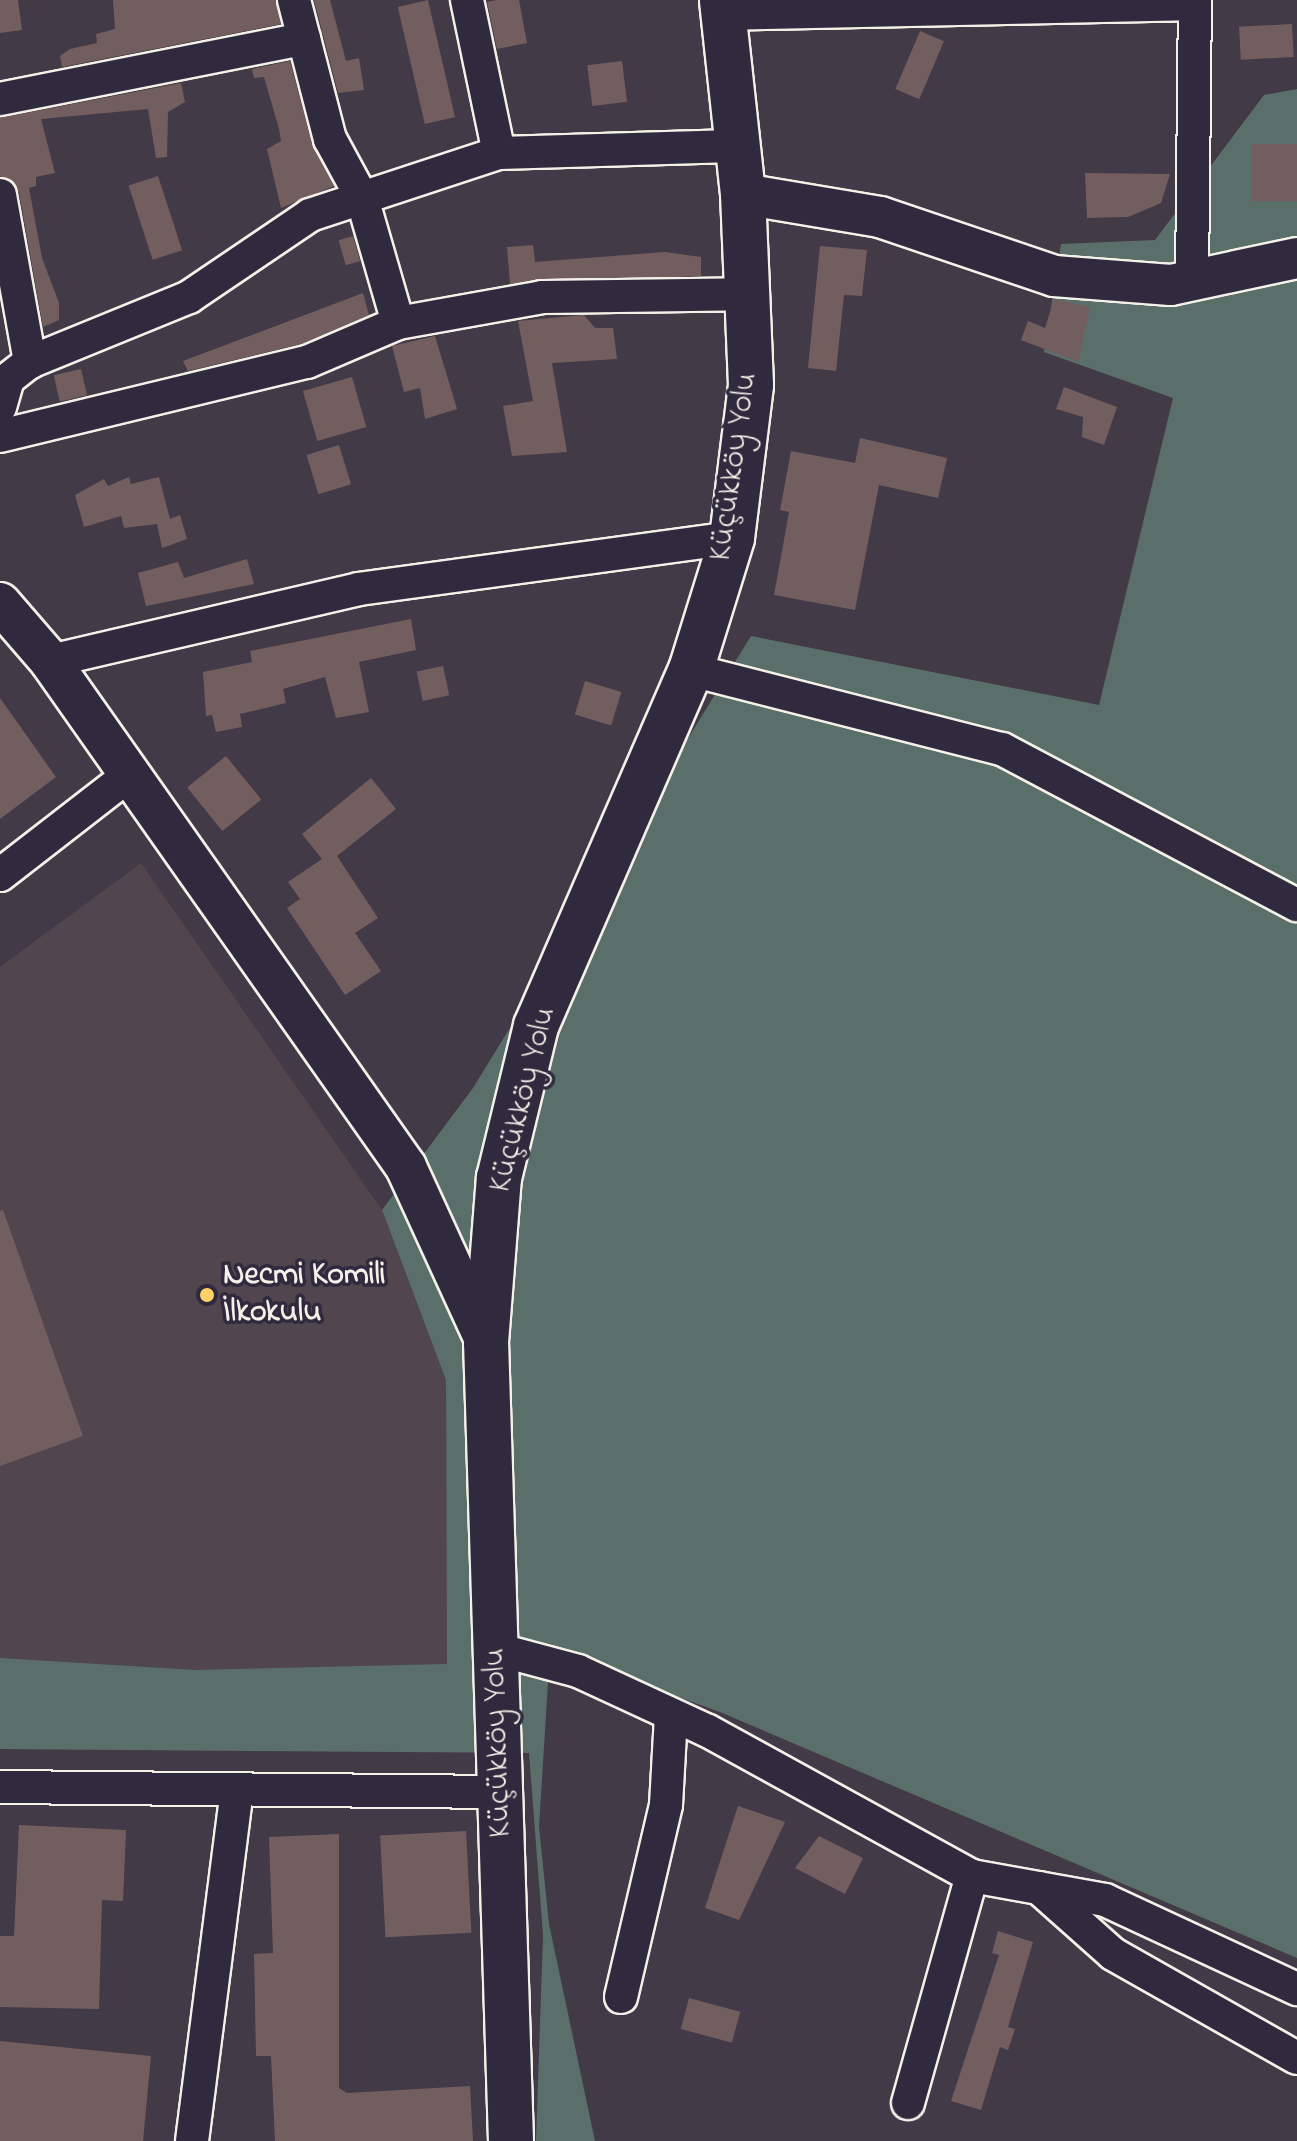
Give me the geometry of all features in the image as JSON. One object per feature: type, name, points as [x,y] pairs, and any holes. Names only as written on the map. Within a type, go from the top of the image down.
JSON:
[{"type":"main road","name":"Küçükköy Yolu","points":[[511,2141],[486,1342],[499,1178],[536,1026],[691,670],[732,538],[751,385],[743,194],[734,146],[721,7]]},
{"type":"street","points":[[294,0],[330,139],[362,198],[398,323]]},
{"type":"street","points":[[467,0],[499,153]]},
{"type":"street","points":[[721,7],[1195,2],[1192,281]]},
{"type":"street","points":[[0,99],[304,39]]},
{"type":"street","points":[[0,407],[8,379],[30,362],[189,297],[310,215],[499,153],[734,146]]},
{"type":"street","points":[[743,194],[880,217],[1054,276],[1171,285],[1297,258]]},
{"type":"street","points":[[0,195],[30,362]]},
{"type":"street","points":[[0,436],[307,362],[398,323],[542,297],[747,294]]},
{"type":"street","points":[[50,661],[359,589],[732,538]]},
{"type":"street","points":[[0,603],[50,661],[406,1167],[486,1342]]},
{"type":"street","points":[[691,670],[1002,749],[1297,905]]},
{"type":"street","points":[[0,875],[130,774]]},
{"type":"street","points":[[496,1649],[578,1671],[671,1716],[972,1876],[1105,1900],[1297,1989]]},
{"type":"street","points":[[621,1997],[666,1805],[671,1716]]},
{"type":"street","points":[[0,1787],[500,1792]]},
{"type":"street","points":[[192,2141],[237,1790]]},
{"type":"street","points":[[908,2103],[972,1876]]},
{"type":"street","points":[[1039,1888],[1113,1954],[1297,2058]]},
{"type":"shaded area","name":"Necmi Komili İlkokulu","points":[[141,863],[382,1210],[446,1380],[448,1752],[0,1749],[0,967]]},
{"type":"green space","points":[[1297,89],[1297,1958],[720,1712],[550,1651],[539,1827],[549,1924],[595,2141],[536,2141],[543,1935],[529,1753],[0,1749],[0,1658],[195,1670],[447,1664],[446,1380],[382,1210],[473,1088],[751,636],[1099,705],[1173,398],[1044,352],[1061,244],[1155,240],[1264,95]]},
{"type":"building","points":[[0,0],[18,0],[22,30],[0,33]]},
{"type":"building","points":[[113,0],[276,0],[281,24],[62,67],[60,56],[70,49],[97,43],[96,34],[115,29]]},
{"type":"building","points":[[314,0],[330,0],[346,61],[359,58],[364,90],[338,93]]},
{"type":"building","points":[[428,0],[455,117],[425,124],[398,7]]},
{"type":"building","points":[[519,0],[527,43],[497,49],[487,2]]},
{"type":"building","points":[[1292,24],[1294,57],[1241,60],[1239,27]]},
{"type":"building","points":[[920,31],[944,41],[919,99],[895,89]]},
{"type":"building","points":[[290,61],[312,144],[334,186],[281,208],[267,149],[281,141],[279,129],[264,77],[254,78],[252,69]]},
{"type":"building","points":[[622,61],[627,102],[592,106],[587,65]]},
{"type":"building","points":[[181,83],[185,102],[168,112],[167,157],[156,158],[148,109],[41,119],[55,173],[36,177],[36,186],[29,188],[42,258],[59,303],[59,320],[43,327],[19,192],[0,176],[0,118]]},
{"type":"building","points":[[1251,144],[1297,144],[1297,201],[1251,201]]},
{"type":"building","points":[[1085,173],[1170,174],[1161,203],[1128,217],[1087,218]]},
{"type":"building","points":[[158,176],[182,250],[153,260],[129,186]]},
{"type":"building","points":[[353,236],[360,261],[346,265],[339,240]]},
{"type":"building","points":[[533,245],[535,262],[665,252],[701,257],[701,276],[510,284],[507,247]]},
{"type":"building","points":[[820,246],[867,250],[862,296],[844,295],[836,371],[808,368]]},
{"type":"building","points":[[363,293],[369,315],[301,344],[188,371],[183,361]]},
{"type":"building","points":[[1054,299],[1090,307],[1078,362],[1021,340],[1028,321],[1045,328]]},
{"type":"building","points":[[584,315],[595,328],[613,328],[617,359],[552,363],[567,452],[512,456],[503,406],[533,401],[518,321]]},
{"type":"building","points":[[435,336],[457,409],[425,419],[420,388],[404,392],[392,346]]},
{"type":"building","points":[[81,369],[87,395],[60,402],[54,375]]},
{"type":"building","points":[[352,377],[366,427],[317,441],[303,391]]},
{"type":"building","points":[[1064,387],[1117,407],[1104,445],[1082,437],[1083,417],[1056,409]]},
{"type":"building","points":[[860,438],[947,458],[938,498],[879,485],[855,610],[774,595],[789,512],[780,510],[791,451],[855,463]]},
{"type":"building","points":[[339,445],[351,484],[318,494],[306,455]]},
{"type":"building","points":[[129,477],[131,484],[159,477],[170,519],[180,515],[187,539],[162,548],[157,524],[124,528],[121,516],[84,527],[75,495],[104,479],[108,486]]},
{"type":"building","points":[[247,559],[254,584],[146,606],[138,573],[178,562],[184,578]]},
{"type":"building","points":[[411,619],[416,650],[359,662],[369,712],[336,718],[325,677],[283,689],[286,703],[240,714],[242,727],[216,732],[212,715],[206,716],[203,672],[252,662],[250,651]]},
{"type":"building","points":[[443,666],[449,695],[423,701],[417,672]]},
{"type":"building","points":[[585,681],[621,692],[611,726],[575,714]]},
{"type":"building","points":[[0,698],[56,777],[0,819]]},
{"type":"building","points":[[226,756],[261,800],[222,831],[187,787]]},
{"type":"building","points":[[371,778],[396,809],[337,856],[378,918],[355,933],[381,971],[345,995],[287,908],[300,899],[288,882],[322,859],[302,834]]},
{"type":"building","points":[[3,1210],[83,1436],[0,1466],[0,1211]]},
{"type":"building","points":[[738,1806],[785,1822],[739,1920],[705,1908]]},
{"type":"building","points":[[19,1825],[126,1830],[123,1901],[102,1900],[99,2009],[0,2007],[0,1936],[14,1936]]},
{"type":"building","points":[[466,1831],[471,1933],[385,1937],[380,1836]]},
{"type":"building","points":[[339,1834],[339,2088],[347,2093],[470,2086],[473,2141],[275,2141],[271,2056],[256,2056],[254,1954],[273,1953],[269,1837]]},
{"type":"building","points":[[819,1836],[863,1858],[845,1894],[795,1868]]},
{"type":"building","points":[[998,1931],[1033,1942],[1008,2027],[1015,2029],[1008,2050],[1000,2047],[981,2110],[951,2101],[999,1955],[992,1953]]},
{"type":"building","points":[[689,1998],[740,2012],[732,2043],[681,2029]]},
{"type":"building","points":[[0,2041],[151,2056],[143,2141],[0,2141]]},
{"type":"place","name":"Necmi Komili İlkokulu","points":[[207,1295]]}]
